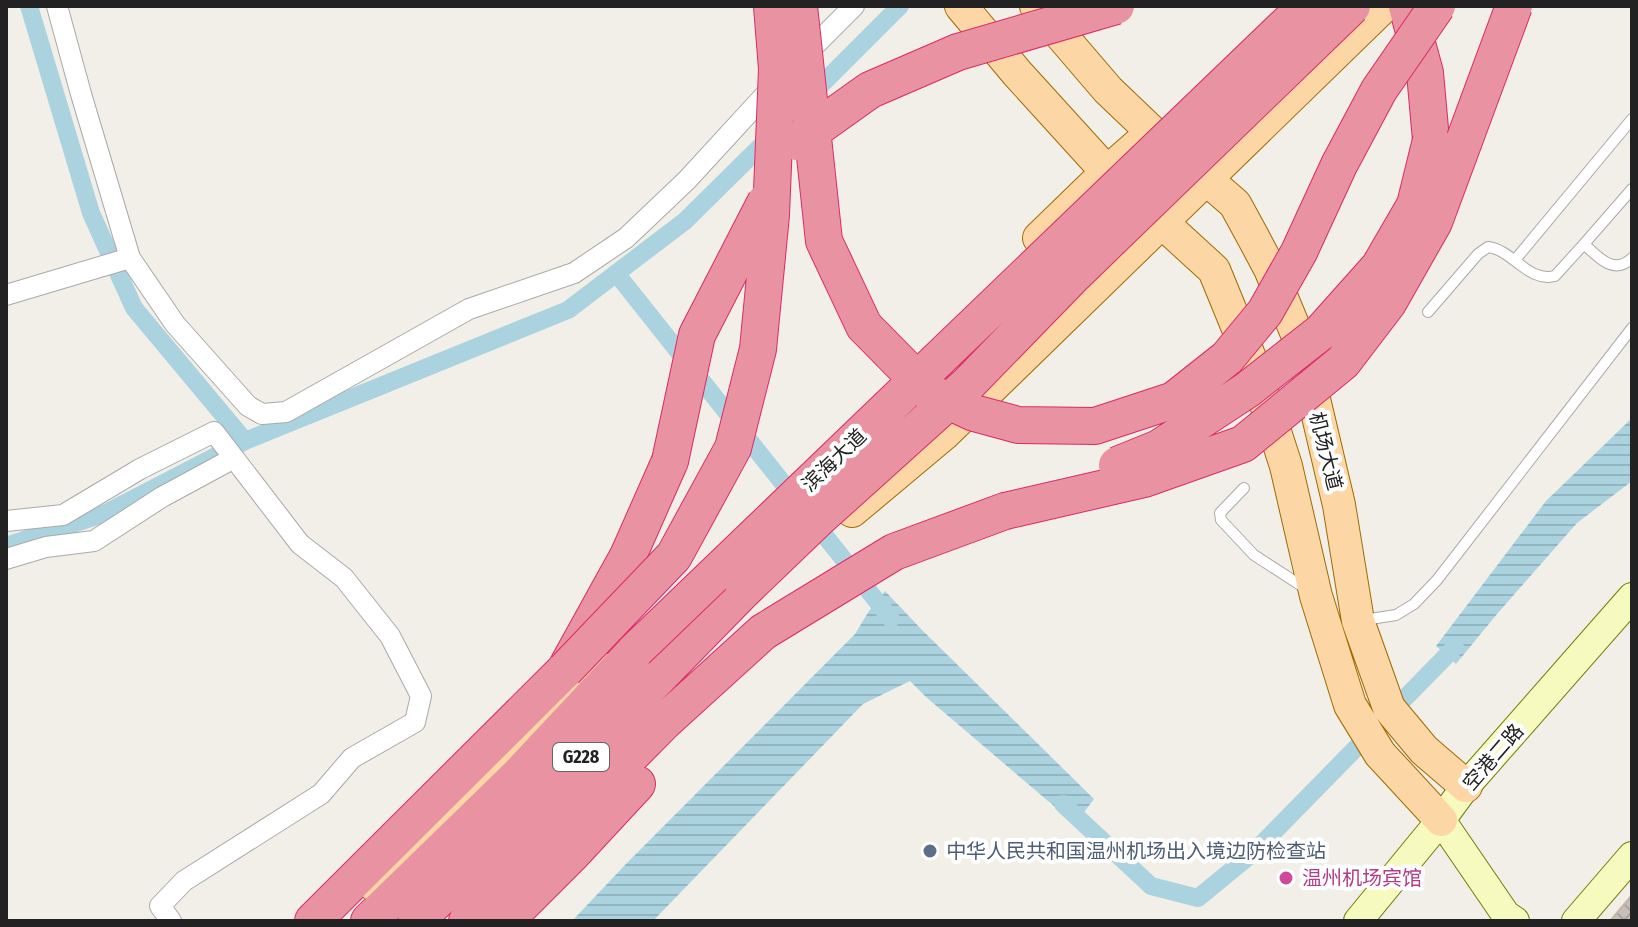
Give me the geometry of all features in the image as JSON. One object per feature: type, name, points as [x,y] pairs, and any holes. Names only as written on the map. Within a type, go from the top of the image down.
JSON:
[{"type":"highway","points":[[313,921],[565,670],[674,556],[733,448],[758,349],[771,215],[777,69],[772,6]]},
{"type":"highway","points":[[799,6],[824,241],[864,326],[929,392],[974,413],[1018,425],[1080,426],[1095,426],[1174,400],[1227,358],[1265,312],[1299,252],[1339,165],[1379,90],[1437,6]]},
{"type":"highway","points":[[565,670],[628,556],[670,461],[697,335],[797,141],[882,84],[958,52],[1116,6]]},
{"type":"highway","name":"滨海大道","points":[[369,921],[517,777],[636,650],[1306,6]]},
{"type":"highway","name":"滨海大道","points":[[416,921],[744,590],[969,383],[1074,275],[1352,6]]},
{"type":"highway","points":[[467,921],[664,722],[763,632],[894,552],[1159,448],[1247,390],[1321,332],[1379,267],[1415,205],[1431,140],[1425,73],[1407,6]]},
{"type":"highway","points":[[1005,511],[1144,479],[1243,444],[1343,362],[1388,303],[1434,222],[1514,6]]},
{"type":"highway","points":[[505,921],[632,789],[763,632]]},
{"type":"main road","points":[[961,6],[1107,172],[1214,270],[1255,370],[1286,466],[1316,596],[1350,705],[1380,754],[1441,820],[1506,915],[1515,921]]},
{"type":"main road","name":"机场大道","points":[[1036,6],[1108,90],[1235,204],[1270,269],[1301,344],[1339,505],[1358,621],[1389,708],[1424,750],[1466,786]]},
{"type":"main road","points":[[337,921],[1107,172],[1284,6]]},
{"type":"main road","points":[[438,921],[806,549],[944,434],[1384,6]]},
{"type":"main road","name":"空港二路","points":[[1358,921],[1466,786],[1632,597]]},
{"type":"main road","points":[[1576,921],[1632,856]]},
{"type":"street","points":[[57,6],[130,258],[175,324],[248,406],[262,414],[286,412],[469,309],[574,273],[626,238],[687,180],[749,110],[854,6]]},
{"type":"street","points":[[6,295],[130,258]]},
{"type":"street","points":[[6,521],[63,515],[140,469],[214,432],[300,544],[344,578],[390,636],[421,696],[415,722],[352,758],[321,794],[184,881],[160,906],[171,921]]},
{"type":"street","points":[[6,559],[46,547],[94,541],[230,453]]},
{"type":"lane","points":[[1515,260],[1632,119]]},
{"type":"lane","points":[[1428,312],[1488,247],[1495,247],[1531,273],[1549,278],[1555,276],[1632,189]]},
{"type":"lane","points":[[1584,244],[1612,265],[1621,265],[1632,258]]},
{"type":"lane","points":[[1358,621],[1396,615],[1414,604],[1437,580],[1632,328]]},
{"type":"lane","points":[[1244,488],[1224,507],[1220,513],[1221,520],[1254,555],[1316,596]]},
{"type":"water","points":[[1632,418],[1632,481],[1577,523],[1456,664],[1436,646],[1546,501]]},
{"type":"water","points":[[885,591],[1094,799],[1075,824],[910,681],[863,704],[653,921],[572,921],[855,634]]},
{"type":"building","points":[[1632,895],[1632,921],[1610,921]]},
{"type":"waterway","points":[[29,6],[91,213],[134,308],[245,441]]},
{"type":"waterway","points":[[808,98],[900,6]]},
{"type":"waterway","points":[[6,546],[106,513],[245,441],[568,310],[685,221],[773,134]]},
{"type":"waterway","points":[[616,273],[891,619]]},
{"type":"waterway","points":[[1063,804],[1151,886],[1198,898],[1254,852],[1455,647]]},
{"type":"place","name":"中华人民共和国温州机场出入境边防检查站","points":[[930,851]]},
{"type":"place","name":"温州机场宾馆","points":[[1286,878]]}]
